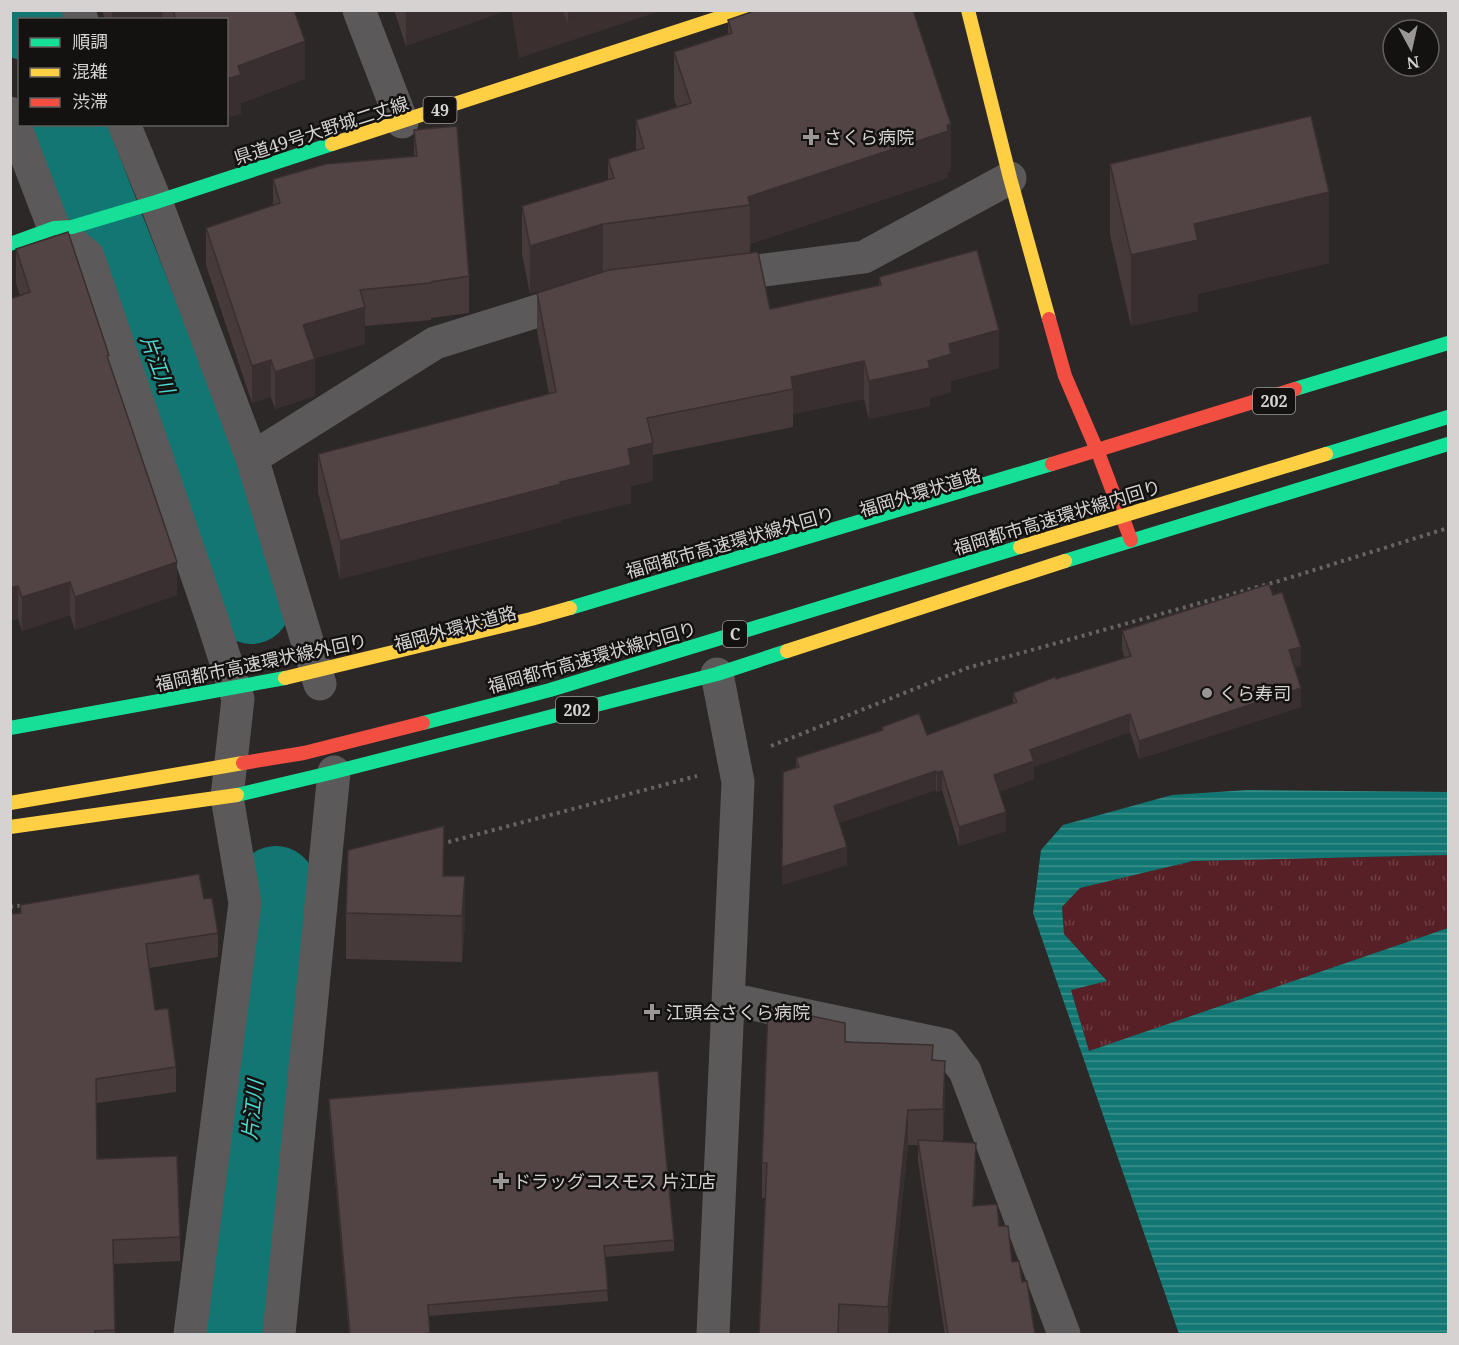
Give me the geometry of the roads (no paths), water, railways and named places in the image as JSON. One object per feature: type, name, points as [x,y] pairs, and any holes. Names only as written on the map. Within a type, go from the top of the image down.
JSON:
[{"type":"main road","name":"県道49号大野城二丈線","points":[[10,244],[146,204],[743,10]]},
{"type":"main road","points":[[968,10],[1010,178],[1065,376],[1099,455],[1131,540]]},
{"type":"main road","name":"福岡外環状道路","points":[[10,729],[238,699],[320,684],[698,581],[1449,344]]},
{"type":"main road","name":"福岡都市高速環状線外回り","points":[[10,729],[293,677],[531,619],[751,555],[1449,344]]},
{"type":"main road","name":"福岡都市高速環状線内回り","points":[[10,803],[304,753],[550,690],[1449,417]]},
{"type":"main road","name":"202","points":[[10,827],[227,797],[334,772],[717,674],[1131,540],[1449,444]]},
{"type":"street","points":[[358,10],[402,122]]},
{"type":"street","points":[[10,113],[63,228],[88,256],[238,699],[227,797],[245,903],[190,1335]]},
{"type":"street","points":[[125,126],[146,204],[252,458],[320,684]]},
{"type":"street","points":[[687,280],[864,257],[1010,178]]},
{"type":"street","points":[[252,458],[435,343],[605,290]]},
{"type":"street","points":[[713,1335],[738,782],[717,674]]},
{"type":"street","points":[[279,1335],[334,772]]},
{"type":"street","points":[[729,999],[945,1045],[965,1071],[1064,1335]]},
{"type":"water","points":[[1247,790],[1448,792],[1448,855],[1193,861],[1080,888],[1062,907],[1064,934],[1107,981],[1071,990],[1089,1051],[1448,928],[1448,1334],[1179,1334],[1033,913],[1041,850],[1063,825],[1172,795]]},
{"type":"waterway","name":"片江川","points":[[21,10],[24,18]]},
{"type":"waterway","name":"片江川","points":[[65,126],[251,604]]},
{"type":"waterway","name":"片江川","points":[[227,1334],[276,886]]},
{"type":"place","name":"さくら病院","points":[[811,137]]},
{"type":"place","name":"くら寿司","points":[[1207,693]]},
{"type":"place","name":"江頭会さくら病院","points":[[652,1012]]},
{"type":"place","name":"ドラッグコスモス 片江店","points":[[501,1181]]}]
